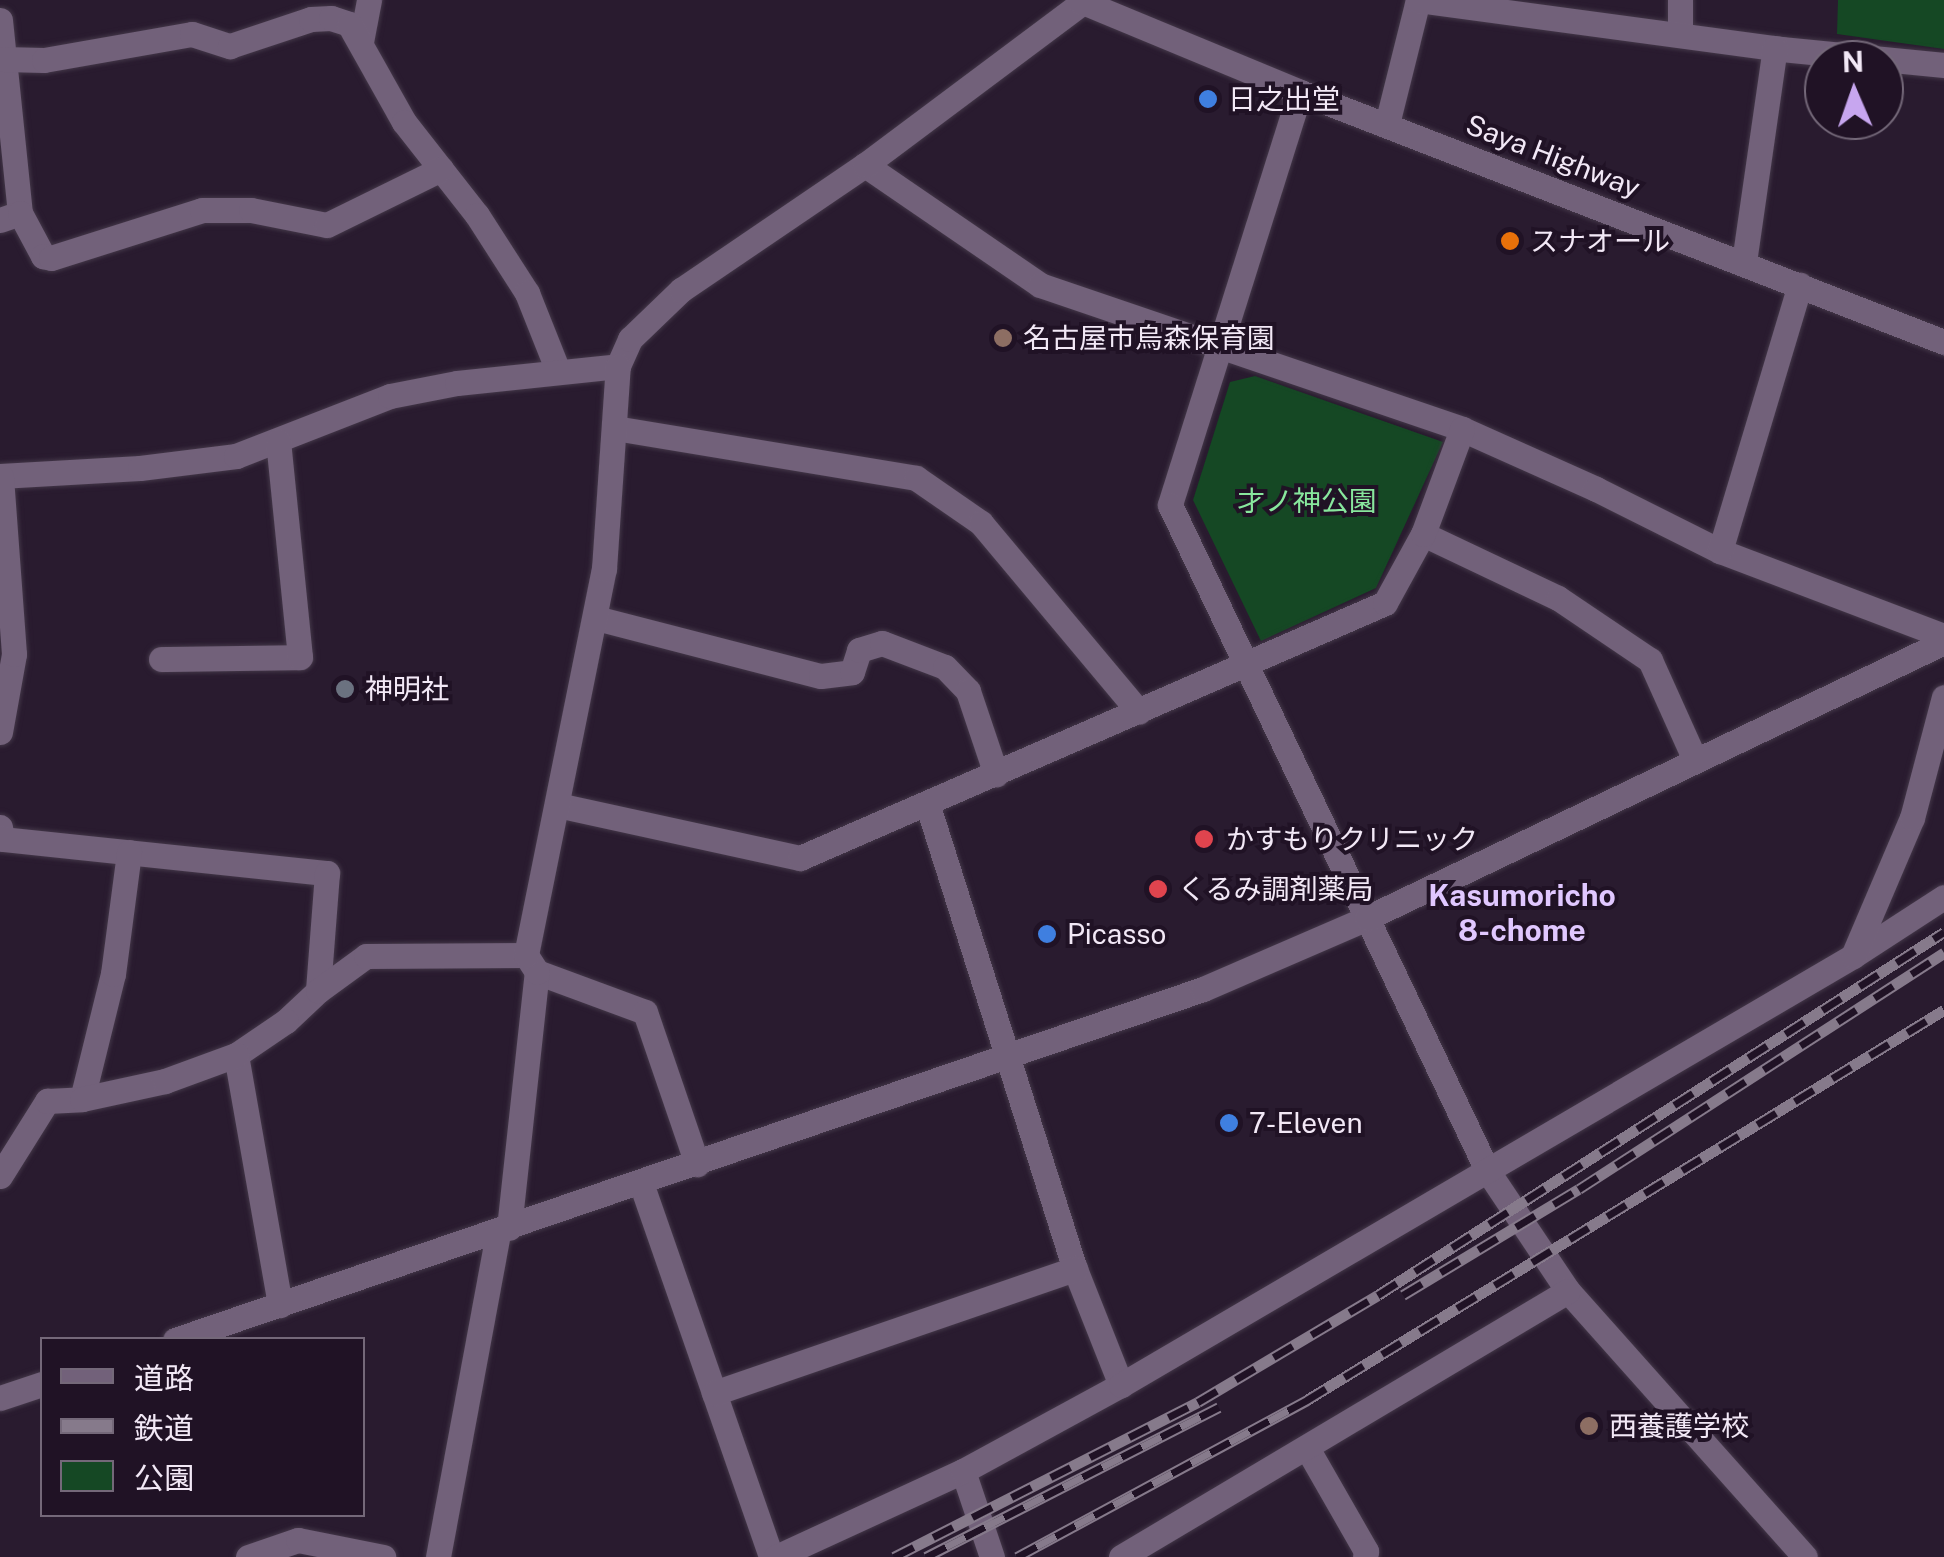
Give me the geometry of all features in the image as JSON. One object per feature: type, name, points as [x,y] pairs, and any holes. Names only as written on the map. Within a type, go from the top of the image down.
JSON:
[{"type":"street","points":[[362,42],[369,0]]},
{"type":"street","points":[[1387,124],[1418,0],[1775,48],[1944,66]]},
{"type":"street","points":[[1680,0],[1680,36]]},
{"type":"street","points":[[438,1557],[503,1230],[532,964],[557,805],[596,618],[618,366],[630,340],[682,290],[864,165],[1081,1]]},
{"type":"street","name":"Saya Highway","points":[[1081,1],[1300,92],[1944,342]]},
{"type":"street","points":[[3,59],[44,60],[192,34],[230,46],[311,19],[331,18],[349,24],[404,122],[477,215],[527,293],[558,370]]},
{"type":"street","points":[[0,20],[10,217],[42,256],[51,258],[202,210],[251,210],[328,224],[441,169]]},
{"type":"street","points":[[1744,262],[1775,48]]},
{"type":"street","points":[[1300,92],[1170,505],[1487,1170],[1568,1291],[1805,1557]]},
{"type":"street","points":[[864,165],[1040,285],[1462,429],[1596,488],[1720,551],[1944,639]]},
{"type":"street","points":[[1720,551],[1800,285]]},
{"type":"street","points":[[0,732],[14,654],[0,476],[236,456],[390,396],[558,370],[618,366]]},
{"type":"street","points":[[615,428],[916,478],[982,523],[1138,712]]},
{"type":"street","points":[[557,805],[800,858],[1385,604],[1422,534],[1462,429]]},
{"type":"street","points":[[160,659],[300,657],[278,441]]},
{"type":"street","points":[[1422,534],[1558,598],[1650,660],[1694,758]]},
{"type":"street","points":[[596,618],[821,676],[852,672],[859,650],[882,643],[930,661],[945,668],[968,691],[996,774]]},
{"type":"street","points":[[192,1337],[227,1331],[280,1305],[1202,989],[1366,918],[1944,639]]},
{"type":"street","points":[[1853,956],[1912,818],[1944,697]]},
{"type":"street","points":[[927,803],[1075,1269],[1121,1385]]},
{"type":"street","points":[[0,827],[2,839],[327,873],[318,991]]},
{"type":"street","points":[[82,1098],[113,974],[130,852]]},
{"type":"street","points":[[642,1183],[773,1557],[963,1471],[1121,1385],[1853,956],[1944,897]]},
{"type":"street","points":[[0,1176],[47,1101],[165,1081],[236,1055],[286,1021],[318,991],[366,956],[532,964],[645,1012],[697,1164]]},
{"type":"street","points":[[236,1055],[280,1305]]},
{"type":"street","points":[[714,1393],[1075,1269]]},
{"type":"street","points":[[1121,1557],[1568,1291]]},
{"type":"street","points":[[0,1398],[40,1385]]},
{"type":"street","points":[[1307,1448],[1366,1551],[1365,1557]]},
{"type":"street","points":[[963,1471],[992,1557]]},
{"type":"street","points":[[291,1517],[301,1548]]},
{"type":"street","points":[[248,1557],[301,1548],[384,1557]]},
{"type":"green space","points":[[1838,0],[1944,0],[1944,49],[1904,43],[1904,40],[1837,34]]},
{"type":"green space","name":"才ノ神公園","points":[[1255,376],[1443,442],[1376,588],[1261,641],[1193,500],[1230,382]]},
{"type":"railway","points":[[894,1557],[1198,1402],[1378,1295],[1944,932]]},
{"type":"railway","points":[[1403,1295],[1579,1189],[1944,953]]},
{"type":"railway","points":[[1017,1557],[1307,1400],[1944,1010]]},
{"type":"railway","points":[[926,1557],[1219,1407]]},
{"type":"place","name":"日之出堂","points":[[1208,99]]},
{"type":"place","name":"スナオール","points":[[1510,241]]},
{"type":"place","name":"名古屋市烏森保育園","points":[[1003,338]]},
{"type":"place","name":"神明社","points":[[345,689]]},
{"type":"place","name":"かすもりクリニック","points":[[1204,839]]},
{"type":"place","name":"くるみ調剤薬局","points":[[1158,889]]},
{"type":"place","name":"Picasso","points":[[1047,934]]},
{"type":"place","name":"7-Eleven","points":[[1229,1123]]},
{"type":"place","name":"西養護学校","points":[[1589,1426]]},
{"type":"district","name":"Kasumoricho 8-chome","points":[[1522,912]]}]
